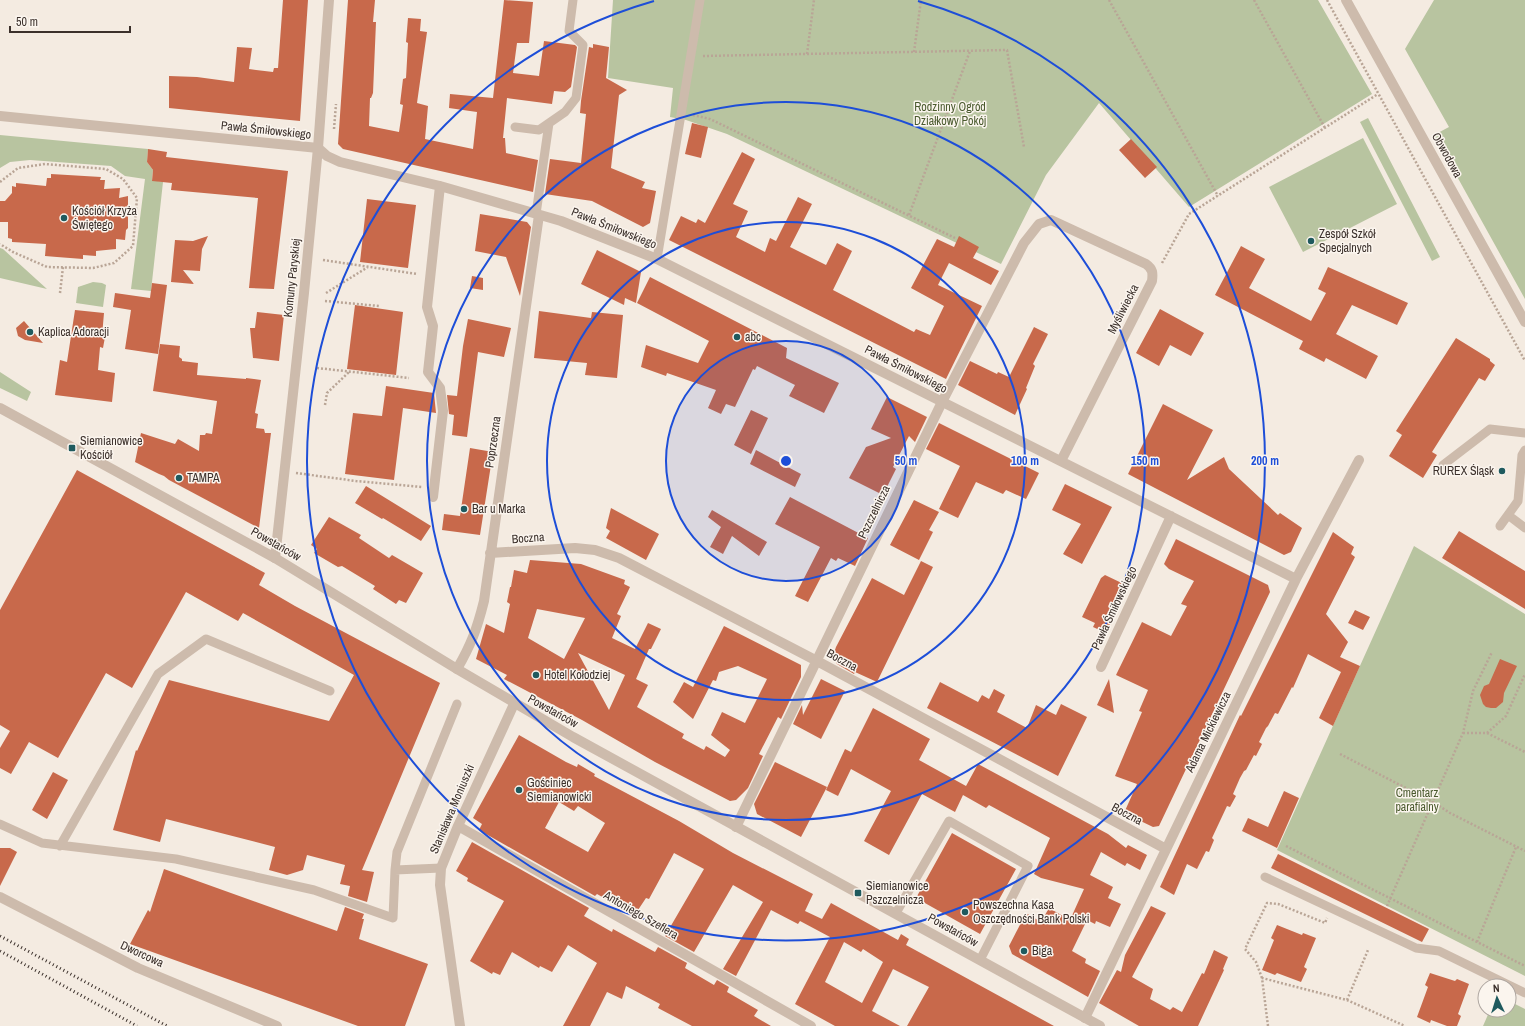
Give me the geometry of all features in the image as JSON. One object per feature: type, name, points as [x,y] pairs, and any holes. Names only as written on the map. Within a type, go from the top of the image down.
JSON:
[{"type":"street","name":"Komuny Paryskiej","points":[[275,558],[304,294],[318,148],[329,0]]},
{"type":"street","name":"Obwodowa","points":[[1346,0],[1525,322]]},
{"type":"street","name":"Pawła Śmiłowskiego","points":[[0,116],[318,148],[328,156],[340,162],[440,186],[560,221],[657,259],[1296,579]]},
{"type":"street","points":[[434,493],[443,411],[440,388],[428,372],[433,326],[427,307],[440,186]]},
{"type":"street","name":"Poprzeczna","points":[[457,669],[471,644],[479,622],[484,601],[538,214]]},
{"type":"street","name":"Pszczelnicza","points":[[736,827],[942,402],[1024,243],[1039,224],[1051,220],[1146,264],[1151,267],[1153,272]]},
{"type":"street","name":"Myśliwiecka","points":[[1061,461],[1152,281],[1153,272]]},
{"type":"street","name":"Powstańców","points":[[0,408],[275,558],[514,704],[1100,1026]]},
{"type":"street","name":"Adama Mickiewicza","points":[[1085,1018],[1296,579],[1359,460]]},
{"type":"street","name":"Pawła Śmiłowskiego","points":[[1101,667],[1171,516]]},
{"type":"street","name":"Boczna","points":[[490,553],[575,548],[596,550],[619,558],[817,661],[1166,849]]},
{"type":"street","name":"Stanisława Moniuszki","points":[[460,1026],[440,885],[441,868],[458,826],[514,704]]},
{"type":"street","name":"Antoniego Szeflera","points":[[458,826],[810,1026]]},
{"type":"street","name":"Dworcowa","points":[[0,897],[138,968],[278,1026]]},
{"type":"lane","points":[[515,127],[539,130],[565,112],[576,98],[582,45],[569,31],[573,0]]},
{"type":"lane","points":[[657,259],[700,0]]},
{"type":"lane","points":[[538,214],[549,123]]},
{"type":"lane","points":[[1443,465],[1490,429],[1525,433]]},
{"type":"lane","points":[[1500,526],[1518,501],[1522,455],[1525,450]]},
{"type":"lane","points":[[1508,515],[1525,528]]},
{"type":"lane","points":[[60,846],[158,674],[206,639],[330,691]]},
{"type":"lane","points":[[0,824],[42,843],[176,859],[314,890],[393,918],[397,852],[457,704]]},
{"type":"lane","points":[[896,913],[949,821],[1028,866],[980,960]]},
{"type":"lane","points":[[395,870],[441,868]]},
{"type":"lane","points":[[1265,877],[1416,948],[1439,951],[1525,993]]},
{"type":"path","points":[[807,54],[814,0]]},
{"type":"path","points":[[914,52],[921,0]]},
{"type":"path","points":[[1110,0],[1218,196]]},
{"type":"path","points":[[1254,0],[1325,128]]},
{"type":"path","points":[[1327,0],[1525,361]]},
{"type":"path","points":[[909,215],[970,50]]},
{"type":"path","points":[[691,57],[1007,50],[1024,147]]},
{"type":"path","points":[[1153,272],[1158,270],[1189,214],[1378,94]]},
{"type":"path","points":[[682,113],[710,119],[955,238]]},
{"type":"path","points":[[0,181],[18,168],[45,164],[106,169],[123,179],[137,198],[133,246],[114,263],[93,268],[47,267],[13,252],[0,244]]},
{"type":"path","points":[[323,260],[421,274]]},
{"type":"path","points":[[326,293],[369,266]]},
{"type":"path","points":[[60,293],[63,267]]},
{"type":"path","points":[[325,301],[379,306]]},
{"type":"path","points":[[317,368],[409,378]]},
{"type":"path","points":[[325,405],[327,393],[349,371]]},
{"type":"path","points":[[295,473],[434,493]]},
{"type":"path","points":[[1387,906],[1463,733],[1473,692],[1492,652]]},
{"type":"path","points":[[1487,733],[1506,716],[1525,674]]},
{"type":"path","points":[[1463,733],[1487,733],[1525,752]]},
{"type":"path","points":[[1340,754],[1433,802],[1450,814],[1525,851]]},
{"type":"path","points":[[1286,846],[1525,966]]},
{"type":"path","points":[[1476,942],[1516,847]]},
{"type":"path","points":[[1268,1026],[1262,978],[1256,962],[1245,949],[1267,903],[1278,904],[1325,923],[1330,908]]},
{"type":"path","points":[[1347,1000],[1368,950]]},
{"type":"path","points":[[1262,978],[1347,1000],[1406,1026]]},
{"type":"green space","name":"Rodzinny Ogród Działkowy Pokój","points":[[613,0],[1318,0],[1372,94],[1189,207],[1099,103],[1046,175],[1001,264],[727,134],[686,120],[670,117],[673,88],[608,78]]},
{"type":"green space","points":[[1434,0],[1525,0],[1525,299],[1434,135],[1449,127],[1405,49]]},
{"type":"green space","points":[[1368,118],[1440,257],[1432,261],[1360,122]]},
{"type":"green space","points":[[0,135],[148,149],[147,162],[153,170],[152,180],[163,182],[151,291],[131,289],[145,179],[125,176],[111,166],[30,160],[10,162],[0,168]]},
{"type":"green space","points":[[1363,138],[1397,204],[1303,252],[1269,187]]},
{"type":"green space","points":[[0,248],[3,249],[47,289],[0,278]]},
{"type":"green space","points":[[93,282],[106,285],[103,307],[76,303],[78,287]]},
{"type":"green space","points":[[0,372],[31,392],[27,401],[0,388]]},
{"type":"green space","name":"Cmentarz parafialny","points":[[1414,546],[1525,614],[1525,976],[1277,850]]},
{"type":"green space","points":[[1517,1005],[1525,1009],[1525,1026],[1483,1026],[1486,1018],[1517,1018]]},
{"type":"building","points":[[283,0],[308,0],[300,121],[169,108],[169,76],[197,77],[234,82],[237,47],[252,48],[249,69],[273,72],[274,68],[278,68]]},
{"type":"building","points":[[348,0],[375,0],[373,22],[376,22],[373,93],[370,98],[369,126],[399,132],[403,105],[400,104],[403,79],[406,78],[408,18],[421,19],[420,31],[427,32],[417,103],[428,106],[425,139],[473,149],[477,112],[449,108],[450,94],[493,98],[504,0],[533,2],[529,43],[517,43],[513,73],[539,76],[544,41],[575,45],[577,47],[571,87],[565,92],[554,91],[552,104],[507,98],[503,138],[505,138],[506,153],[538,160],[533,192],[343,149],[338,144]]},
{"type":"building","points":[[593,44],[609,47],[606,78],[627,90],[619,95],[611,168],[645,182],[642,188],[656,191],[650,223],[643,227],[592,201],[545,194],[550,159],[581,163],[586,114],[580,113],[581,101],[589,47],[593,48]]},
{"type":"building","points":[[692,123],[708,127],[701,158],[685,154]]},
{"type":"building","points":[[1131,139],[1157,167],[1145,178],[1119,150]]},
{"type":"building","points":[[148,149],[167,152],[166,157],[288,171],[274,289],[249,288],[258,198],[171,190],[172,183],[152,181],[153,170],[147,162]]},
{"type":"building","points":[[742,152],[755,159],[733,204],[748,211],[736,237],[765,252],[770,238],[776,241],[798,197],[812,204],[790,247],[826,265],[837,243],[852,251],[833,290],[914,332],[916,329],[930,335],[944,306],[911,288],[937,239],[954,247],[959,236],[979,247],[973,258],[999,271],[991,285],[949,263],[938,285],[982,306],[946,379],[669,240],[681,216],[696,223],[698,219],[705,223]]},
{"type":"building","name":"Kościół Krzyża Świętego","points":[[51,174],[101,177],[100,180],[105,180],[104,189],[120,188],[119,198],[128,196],[128,228],[126,230],[125,240],[116,239],[116,249],[96,251],[96,256],[83,255],[83,259],[45,256],[46,244],[12,242],[12,239],[8,238],[8,222],[0,222],[0,201],[5,201],[12,193],[12,186],[16,187],[16,183],[46,186],[47,178],[51,178]]},
{"type":"building","points":[[367,199],[416,205],[408,268],[360,262]]},
{"type":"building","points":[[480,214],[527,222],[531,227],[520,296],[506,257],[475,251]]},
{"type":"building","points":[[208,236],[202,249],[200,271],[183,270],[194,284],[171,282],[175,240],[193,241]]},
{"type":"building","points":[[1241,246],[1265,259],[1249,288],[1311,321],[1326,293],[1318,289],[1328,267],[1408,303],[1397,325],[1352,305],[1336,334],[1378,356],[1366,379],[1326,358],[1324,362],[1299,349],[1303,341],[1215,295]]},
{"type":"building","points":[[597,250],[641,272],[636,303],[625,298],[624,305],[581,284]]},
{"type":"building","points":[[472,276],[483,278],[483,290],[470,288]]},
{"type":"building","points":[[650,277],[787,348],[786,358],[839,383],[824,413],[789,396],[795,385],[757,366],[755,370],[753,369],[735,407],[726,404],[721,414],[708,408],[716,390],[667,373],[666,376],[641,367],[646,345],[698,363],[709,341],[637,303]]},
{"type":"building","points":[[152,283],[167,285],[158,354],[125,349],[131,310],[113,307],[115,293],[150,298]]},
{"type":"building","points":[[355,305],[403,312],[396,375],[347,369]]},
{"type":"building","points":[[1160,309],[1204,333],[1191,356],[1170,345],[1159,366],[1136,353]]},
{"type":"building","points":[[75,310],[104,313],[102,336],[105,337],[103,348],[100,347],[98,370],[115,373],[112,402],[55,395],[60,360],[67,362]]},
{"type":"building","points":[[539,311],[591,318],[592,312],[623,315],[617,378],[585,375],[587,363],[534,358]]},
{"type":"building","points":[[257,312],[284,315],[279,361],[253,358],[250,328],[255,328]]},
{"type":"building","points":[[468,319],[511,328],[504,357],[478,352],[467,437],[452,435],[454,415],[449,414],[447,395],[457,396]]},
{"type":"building","points":[[24,321],[43,343],[25,340],[18,336],[16,328]]},
{"type":"building","points":[[1034,327],[1048,334],[1033,364],[1035,366],[1026,388],[1027,389],[1015,415],[958,385],[970,361],[997,374],[998,372],[1009,377]]},
{"type":"building","points":[[1456,338],[1490,359],[1490,361],[1495,365],[1485,381],[1479,378],[1432,452],[1437,455],[1423,478],[1389,456],[1402,435],[1396,431]]},
{"type":"building","points":[[160,344],[180,346],[179,357],[182,361],[198,363],[197,375],[261,380],[255,413],[258,414],[256,428],[264,429],[265,433],[271,433],[259,528],[164,476],[135,462],[141,433],[175,444],[178,439],[199,451],[200,435],[205,435],[206,433],[212,434],[217,401],[153,391]]},
{"type":"building","points":[[386,386],[434,393],[436,413],[403,408],[394,480],[345,474],[353,413],[382,416]]},
{"type":"building","points":[[887,397],[927,417],[915,442],[909,436],[893,467],[896,469],[883,495],[849,478],[866,447],[891,438],[871,429]]},
{"type":"building","points":[[1163,404],[1213,430],[1187,480],[1224,457],[1229,469],[1278,515],[1280,513],[1302,528],[1291,552],[1284,555],[1128,474]]},
{"type":"building","points":[[751,410],[768,418],[751,454],[734,445]]},
{"type":"building","points":[[939,423],[1039,473],[1026,499],[1006,490],[1003,494],[976,482],[958,518],[939,509],[960,466],[926,449]]},
{"type":"building","points":[[470,448],[493,452],[480,535],[442,530],[444,514],[460,516]]},
{"type":"building","points":[[756,450],[801,474],[795,487],[750,464]]},
{"type":"building","points":[[77,470],[265,573],[259,585],[295,606],[440,683],[362,870],[374,872],[367,902],[348,896],[350,886],[340,884],[345,865],[307,855],[303,870],[287,875],[269,870],[275,847],[166,819],[160,842],[113,830],[136,750],[137,751],[169,680],[329,721],[354,675],[243,613],[238,621],[186,592],[132,688],[106,673],[58,758],[29,742],[11,774],[0,768],[0,748],[10,731],[0,725],[0,610]]},
{"type":"building","points":[[1065,484],[1112,507],[1082,564],[1063,554],[1081,524],[1052,510]]},
{"type":"building","points":[[366,486],[431,526],[421,541],[355,503]]},
{"type":"building","points":[[790,497],[868,538],[855,566],[838,558],[836,561],[831,558],[808,602],[795,596],[820,547],[775,524]]},
{"type":"building","points":[[914,500],[939,512],[929,530],[933,532],[919,560],[890,545]]},
{"type":"building","points":[[611,508],[659,534],[646,560],[606,538],[610,531],[606,528]]},
{"type":"building","points":[[712,510],[767,542],[759,556],[732,536],[723,554],[710,547],[721,527],[708,517]]},
{"type":"building","points":[[329,517],[361,535],[359,538],[389,558],[392,555],[423,573],[406,603],[399,600],[396,604],[373,589],[375,586],[342,566],[338,567],[314,553],[317,549],[311,545]]},
{"type":"building","points":[[1459,531],[1525,571],[1525,609],[1442,558]]},
{"type":"building","points":[[1333,532],[1354,547],[1351,554],[1355,557],[1326,614],[1348,642],[1340,657],[1360,666],[1333,726],[1319,718],[1341,672],[1308,654],[1293,688],[1292,687],[1278,714],[1275,713],[1266,728],[1259,742],[1262,744],[1256,756],[1254,755],[1240,778],[1233,794],[1236,796],[1230,807],[1227,806],[1212,838],[1214,840],[1209,852],[1206,851],[1197,869],[1187,864],[1174,895],[1160,887],[1240,715],[1241,716]]},
{"type":"building","points":[[1176,539],[1268,585],[1270,592],[1159,826],[1153,827],[1124,813],[1137,784],[1115,776],[1142,712],[1139,711],[1148,690],[1116,675],[1142,622],[1171,636],[1187,606],[1181,604],[1194,581],[1169,569],[1164,564]]},
{"type":"building","points":[[530,560],[581,564],[625,580],[624,584],[630,587],[617,614],[621,616],[612,638],[635,649],[648,623],[661,629],[651,649],[649,649],[636,679],[648,685],[637,707],[684,734],[682,738],[704,750],[706,746],[725,757],[730,750],[711,735],[722,712],[745,723],[767,679],[738,666],[719,672],[716,681],[713,680],[693,719],[673,702],[684,682],[693,687],[724,626],[801,665],[801,677],[781,719],[778,717],[759,754],[763,756],[748,788],[736,800],[730,801],[655,762],[582,720],[504,679],[507,675],[476,659],[486,624],[504,633],[510,604],[507,602],[514,570],[527,573]],"holes":[[[537,609],[585,618],[564,659],[528,638]],[[578,653],[625,675],[609,710]]]},
{"type":"building","points":[[921,561],[933,567],[877,682],[855,672],[854,674],[837,664],[833,656],[836,647],[872,578],[904,595]]},
{"type":"building","points":[[1105,575],[1128,586],[1106,633],[1093,627],[1095,623],[1082,617],[1101,578]]},
{"type":"building","points":[[1355,610],[1370,617],[1363,630],[1348,623]]},
{"type":"building","points":[[1500,659],[1517,666],[1504,693],[1503,702],[1496,708],[1486,707],[1483,704],[1480,695],[1484,686],[1489,684]]},
{"type":"building","points":[[821,679],[845,691],[821,739],[793,724],[802,705],[803,715]]},
{"type":"building","points":[[1109,679],[1114,713],[1097,705]]},
{"type":"building","points":[[940,682],[978,702],[982,695],[989,699],[994,689],[1005,695],[997,712],[1027,728],[1036,705],[1056,715],[1061,704],[1087,717],[1058,776],[927,708]]},
{"type":"building","points":[[873,708],[930,739],[919,760],[966,786],[978,764],[1108,834],[1126,848],[1128,845],[1147,855],[1140,870],[1127,863],[1125,866],[1101,852],[1090,875],[1113,887],[1108,898],[1121,904],[1110,927],[1096,921],[1095,924],[1087,920],[1072,951],[1086,959],[1085,963],[1100,971],[1088,997],[1012,954],[1009,946],[1026,913],[1041,922],[1049,908],[1070,920],[1084,889],[1041,878],[1034,874],[1050,838],[989,805],[986,808],[963,795],[955,812],[922,794],[889,855],[864,841],[891,791],[851,769],[838,796],[826,790],[845,749],[851,752]]},
{"type":"building","points":[[519,735],[566,762],[577,767],[578,764],[595,774],[594,776],[679,821],[733,853],[813,894],[805,911],[822,919],[831,903],[898,940],[901,934],[909,939],[906,945],[1054,1026],[907,1026],[929,987],[893,969],[872,1011],[900,1026],[835,1026],[795,1004],[830,937],[800,921],[798,924],[771,910],[736,976],[723,969],[763,902],[733,885],[694,952],[665,936],[704,869],[674,853],[649,899],[646,898],[636,913],[625,910],[597,894],[595,896],[479,830],[482,824],[473,818]],"holes":[[[559,802],[574,811],[578,806],[605,823],[588,852],[545,828]],[[844,942],[861,952],[863,949],[883,962],[862,1003],[825,982]]]},
{"type":"building","points":[[775,762],[827,787],[801,837],[757,814],[754,804]]},
{"type":"building","points":[[53,772],[68,780],[47,819],[32,810]]},
{"type":"building","points":[[1284,791],[1299,798],[1277,848],[1242,831],[1248,818],[1268,827]]},
{"type":"building","points":[[952,833],[1016,869],[980,934],[916,898]]},
{"type":"building","points":[[472,842],[589,908],[584,916],[612,932],[613,929],[655,952],[658,947],[687,963],[685,968],[714,985],[717,980],[729,987],[727,992],[758,1010],[754,1016],[771,1026],[692,1026],[658,1008],[660,1004],[626,986],[622,999],[607,992],[590,1026],[563,1026],[597,963],[568,945],[552,972],[540,966],[539,968],[512,952],[500,975],[493,972],[492,974],[470,961],[504,901],[467,881],[468,878],[456,871]]},
{"type":"building","points":[[0,848],[10,848],[17,852],[0,886]]},
{"type":"building","points":[[1278,854],[1429,929],[1422,942],[1271,868]]},
{"type":"building","points":[[164,869],[337,931],[345,907],[364,914],[359,939],[428,964],[405,1026],[358,1026],[130,944],[148,910],[150,912]]},
{"type":"building","points":[[1151,906],[1166,913],[1132,977],[1153,989],[1150,999],[1170,1010],[1173,1007],[1182,1012],[1202,973],[1204,974],[1214,950],[1228,957],[1223,969],[1224,970],[1198,1026],[1139,1026],[1099,1003],[1117,970],[1121,972],[1125,955]]},
{"type":"building","points":[[1277,925],[1302,935],[1303,933],[1316,938],[1304,967],[1307,969],[1301,982],[1277,973],[1275,975],[1262,970],[1274,940],[1271,938]]},
{"type":"building","points":[[1430,973],[1455,981],[1457,979],[1469,984],[1458,1014],[1461,1016],[1457,1026],[1447,1026],[1431,1020],[1430,1023],[1417,1017],[1428,987],[1425,985]]},
{"type":"railway","points":[[0,936],[167,1026]]},
{"type":"railway","points":[[0,951],[137,1026]]},
{"type":"place","name":"Kościół Krzyża Świętego","points":[[64,218]]},
{"type":"place","name":"Zespół Szkół Specjalnych","points":[[1311,241]]},
{"type":"place","name":"Kaplica Adoracji","points":[[30,332]]},
{"type":"place","name":"abc","points":[[737,337]]},
{"type":"place","name":"Siemianowice Kościół","points":[[72,448]]},
{"type":"place","name":"RUREX Śląsk","points":[[1502,471]]},
{"type":"place","name":"TAMPA","points":[[179,478]]},
{"type":"place","name":"Bar u Marka","points":[[464,509]]},
{"type":"place","name":"Hotel Kołodziej","points":[[536,675]]},
{"type":"place","name":"Gościniec Siemianowicki","points":[[519,790]]},
{"type":"place","name":"Siemianowice Pszczelnicza","points":[[858,893]]},
{"type":"place","name":"Powszechna Kasa Oszczędności Bank Polski","points":[[965,912]]},
{"type":"place","name":"Biga","points":[[1024,951]]}]
